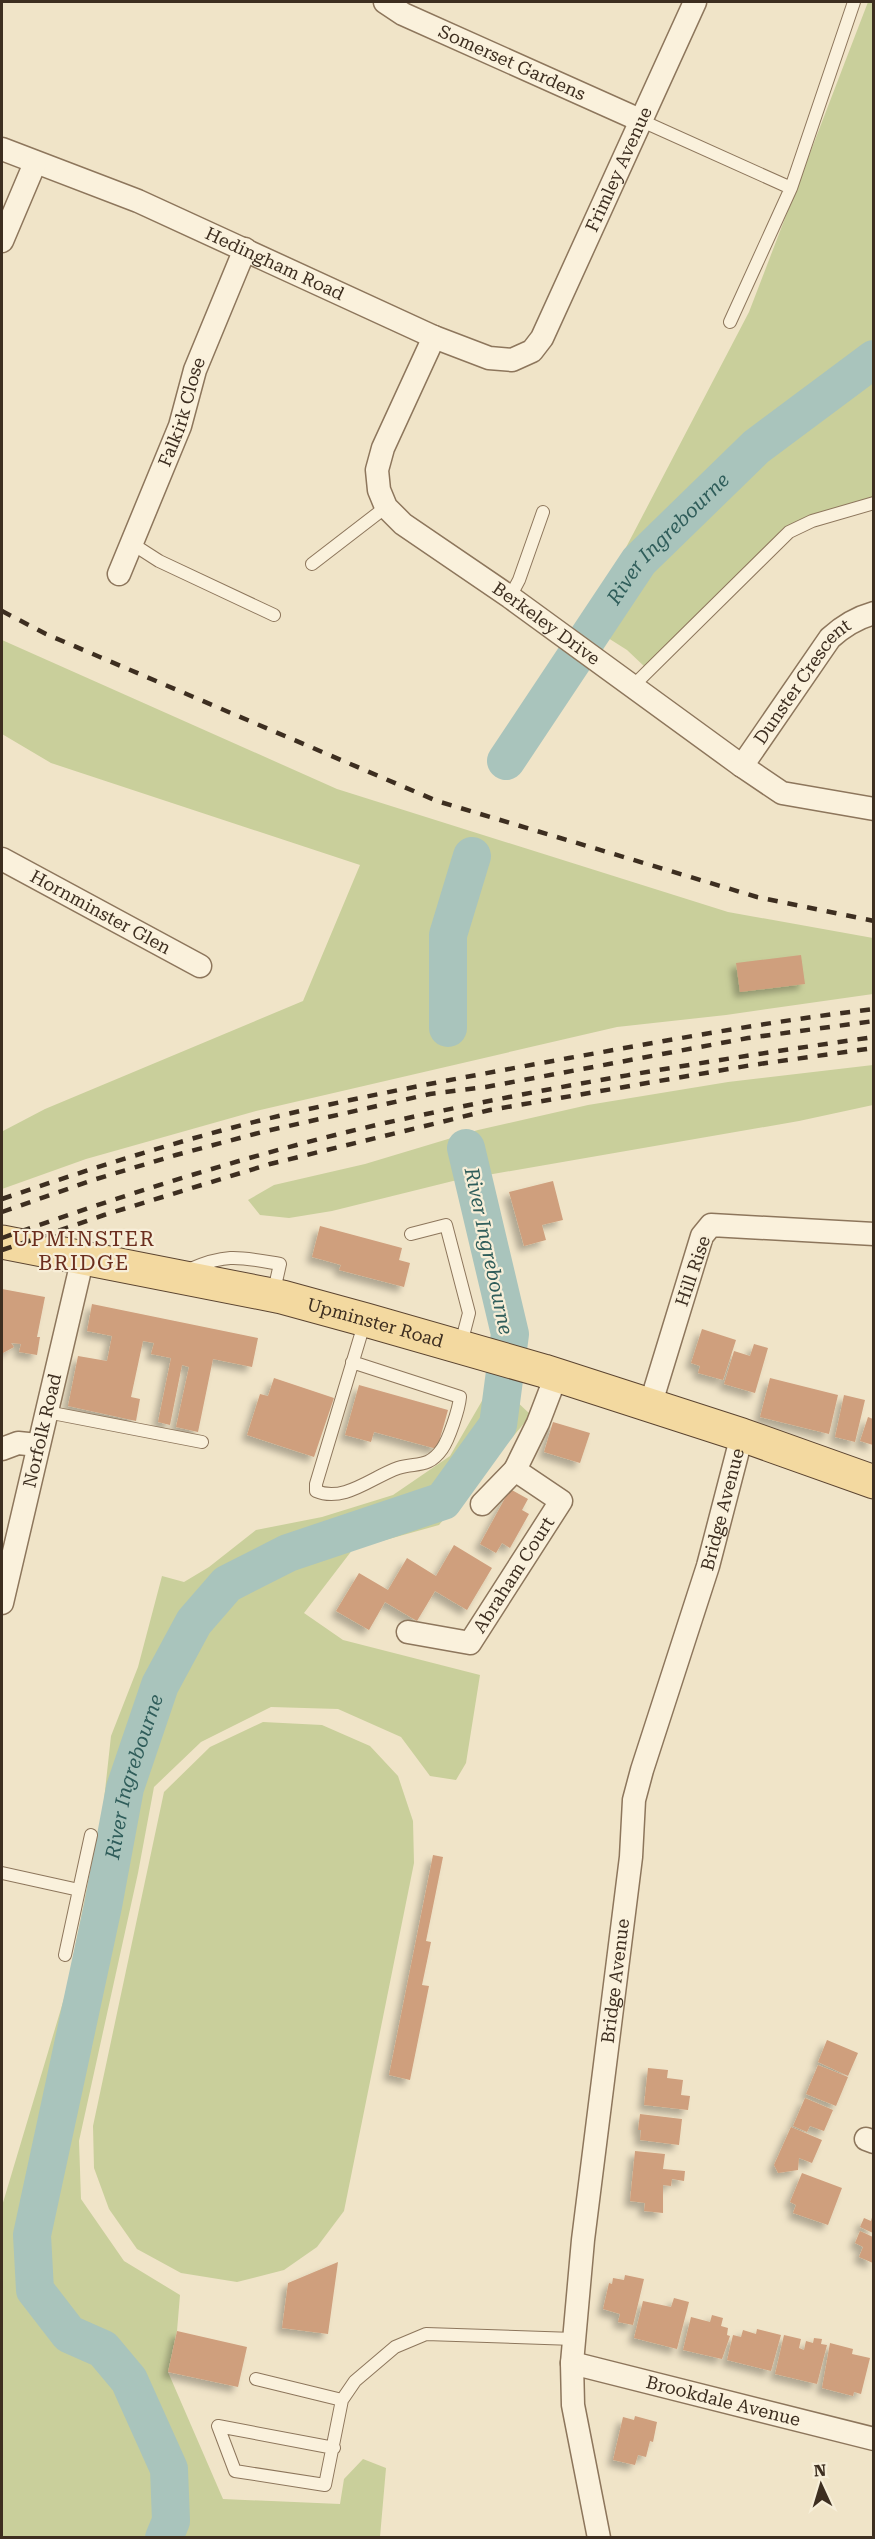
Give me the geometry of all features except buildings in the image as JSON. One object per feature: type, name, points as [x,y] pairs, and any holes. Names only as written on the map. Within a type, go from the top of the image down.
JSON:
[{"type":"main road","name":"Upminster Road","points":[[2,1242],[175,1275],[272,1296],[366,1320],[523,1365],[742,1435],[873,1482]]},
{"type":"street","name":"Somerset Gardens","points":[[385,2],[403,14],[642,121]]},
{"type":"street","name":"Frimley Avenue","points":[[542,338],[695,2]]},
{"type":"street","name":"Hedingham Road","points":[[2,149],[138,201],[434,337],[489,358],[512,360],[532,351],[542,338]]},
{"type":"street","points":[[2,241],[36,163]]},
{"type":"street","name":"Falkirk Close","points":[[119,574],[180,426],[195,370],[245,249]]},
{"type":"street","points":[[386,507],[379,490],[377,470],[383,448],[434,337]]},
{"type":"street","name":"Berkeley Drive","points":[[386,507],[403,524],[510,597],[782,793],[873,809]]},
{"type":"street","name":"Dunster Crescent","points":[[742,766],[830,638],[860,617],[873,613]]},
{"type":"street","name":"Hornminster Glen","points":[[2,859],[200,966]]},
{"type":"street","name":"Hill Rise","points":[[650,1406],[702,1236],[711,1225],[873,1234]]},
{"type":"street","name":"Norfolk Road","points":[[2,1603],[83,1257]]},
{"type":"street","points":[[482,1504],[514,1470],[538,1423],[556,1376]]},
{"type":"street","name":"Bridge Avenue","points":[[599,2538],[573,2405],[572,2363],[584,2228],[631,1857],[634,1800],[708,1566],[742,1435]]},
{"type":"street","points":[[2,1449],[18,1443],[38,1445]]},
{"type":"street","name":"Abraham Court","points":[[408,1632],[470,1643],[561,1501],[514,1470]]},
{"type":"street","name":"Brookdale Avenue","points":[[572,2363],[873,2439]]},
{"type":"lane","points":[[730,322],[791,188],[854,2]]},
{"type":"lane","points":[[642,121],[791,188]]},
{"type":"lane","points":[[625,680],[789,532],[812,521],[873,503]]},
{"type":"lane","points":[[312,564],[386,507]]},
{"type":"lane","points":[[510,597],[519,580],[543,512]]},
{"type":"lane","points":[[131,543],[159,561],[274,615]]},
{"type":"lane","points":[[411,1234],[446,1225],[469,1313],[463,1336],[477,1352]]},
{"type":"lane","points":[[352,1362],[460,1397],[459,1406],[442,1449],[424,1465],[399,1467],[352,1491],[323,1494],[316,1491],[316,1484],[352,1362],[366,1320]]},
{"type":"lane","points":[[47,1412],[202,1442]]},
{"type":"lane","points":[[65,1955],[91,1835]]},
{"type":"lane","points":[[2,1873],[79,1890]]},
{"type":"lane","points":[[334,2448],[218,2426],[235,2471],[325,2485],[334,2448],[342,2400],[355,2381],[395,2347],[426,2334],[574,2339]]},
{"type":"lane","points":[[256,2379],[342,2400]]},
{"type":"green space","points":[[868,2],[873,2],[873,498],[813,514],[664,655],[646,668],[627,650],[586,624],[749,312]]},
{"type":"green space","points":[[2,640],[337,789],[728,912],[873,938],[873,994],[726,1015],[617,1027],[256,1111],[86,1159],[2,1189],[3,1131],[45,1109],[303,1001],[360,865],[51,763],[2,734]]},
{"type":"green space","points":[[873,1065],[873,1105],[799,1121],[453,1181],[332,1211],[289,1218],[260,1215],[248,1200],[274,1185],[365,1164],[478,1130],[588,1105],[728,1082]]},
{"type":"green space","points":[[486,1394],[513,1398],[531,1415],[439,1525],[353,1549],[304,1613],[343,1640],[480,1675],[466,1763],[456,1780],[430,1776],[401,1737],[338,1709],[271,1707],[201,1742],[154,1787],[138,1873],[79,2141],[81,2199],[124,2261],[180,2295],[177,2331],[168,2372],[223,2499],[340,2504],[344,2479],[363,2459],[386,2468],[380,2537],[2,2538],[2,2206],[66,1992],[103,1809],[111,1736],[138,1667],[162,1576],[184,1582],[209,1567],[256,1530],[322,1517],[393,1495],[450,1456]]},
{"type":"green space","points":[[263,1722],[322,1725],[370,1746],[398,1776],[413,1821],[414,1863],[344,2211],[317,2247],[284,2270],[237,2282],[181,2273],[137,2249],[109,2209],[94,2168],[93,2126],[164,1792],[210,1747]]},
{"type":"waterway","name":"River Ingrebourne","points":[[506,761],[639,561],[756,447],[874,359]]},
{"type":"waterway","name":"River Ingrebourne","points":[[448,1028],[448,935],[472,856]]},
{"type":"waterway","name":"River Ingrebourne","points":[[164,2538],[171,2521],[169,2469],[129,2380],[103,2349],[69,2334],[35,2290],[32,2235],[103,1906],[125,1788],[160,1685],[194,1622],[227,1584],[288,1553],[443,1501],[498,1425],[510,1334],[466,1148]]},
{"type":"railway","points":[[2,611],[46,634],[437,801],[757,897],[874,921]]},
{"type":"railway","points":[[2,1199],[193,1138],[335,1103],[683,1038],[874,1009]]},
{"type":"railway","points":[[2,1212],[93,1180],[176,1155],[262,1132],[430,1094],[486,1087],[748,1038],[874,1021]]},
{"type":"railway","points":[[2,1238],[109,1201],[217,1168],[381,1124],[600,1080],[874,1037]]},
{"type":"railway","points":[[2,1250],[104,1215],[270,1164],[490,1110],[752,1065],[874,1048]]},
{"type":"district","name":"UPMINSTER BRIDGE","points":[[84,1251]]}]
